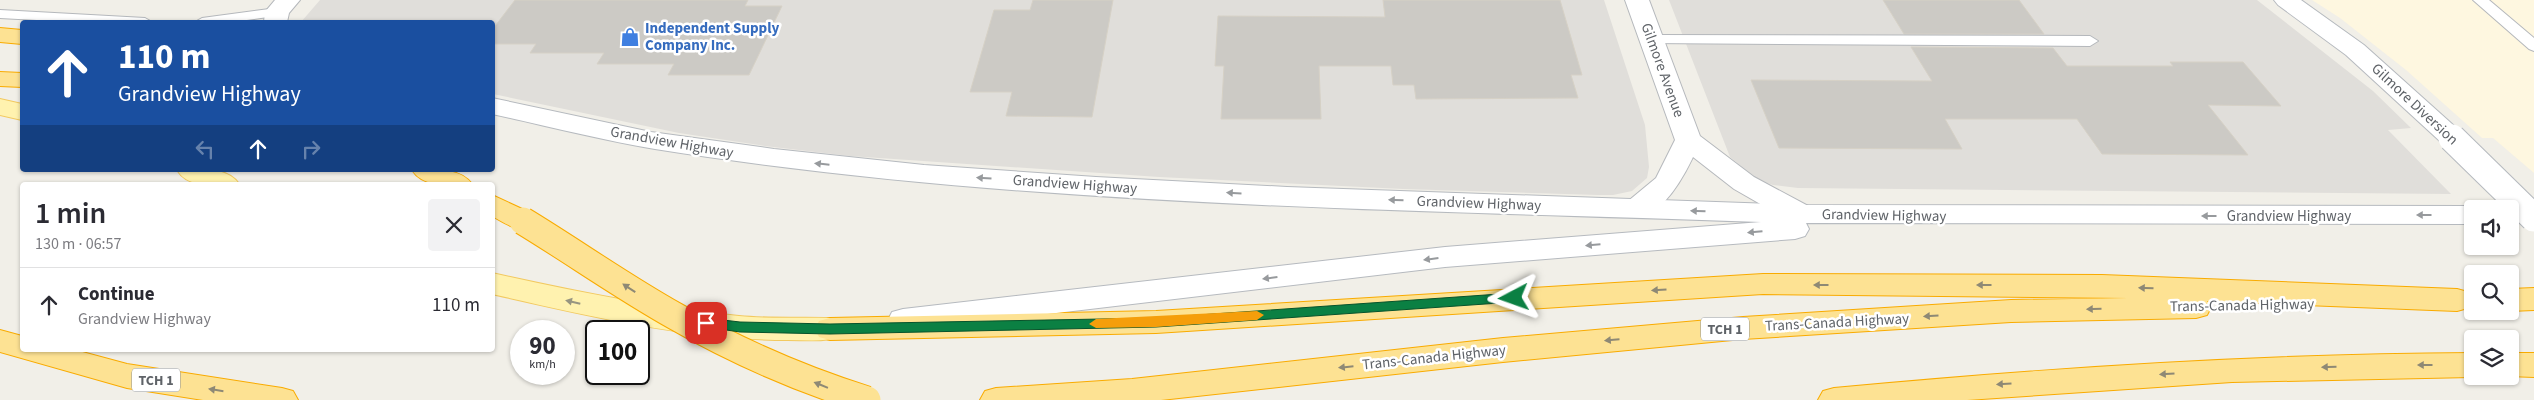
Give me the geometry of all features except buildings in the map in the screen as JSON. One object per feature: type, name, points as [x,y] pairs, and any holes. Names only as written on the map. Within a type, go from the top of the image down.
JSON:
[{"type":"highway","points":[[0,35],[20,37]]},
{"type":"highway","points":[[0,78],[20,80]]},
{"type":"highway","points":[[430,172],[452,182]]},
{"type":"highway","points":[[495,206],[523,221],[649,301],[737,350],[826,388],[867,400]]},
{"type":"highway","points":[[830,329],[1156,322],[1514,298],[1764,284],[2102,286],[2464,300]]},
{"type":"highway","points":[[2519,300],[2534,299]]},
{"type":"highway","name":"Trans-Canada Highway","points":[[996,400],[1132,392],[1503,350],[1743,328],[2011,311],[2464,300]]},
{"type":"highway","points":[[0,341],[20,346]]},
{"type":"highway","name":"TCH 1","points":[[39,352],[127,376],[282,400]]},
{"type":"highway","points":[[1834,400],[1988,385],[2162,374],[2378,365],[2464,365]]},
{"type":"highway","points":[[2519,365],[2534,365]]},
{"type":"main road","name":"Gilmore Avenue","points":[[1637,0],[1688,140]]},
{"type":"main road","name":"Gilmore Diversion","points":[[2286,0],[2355,50],[2534,216]]},
{"type":"main road","points":[[0,107],[20,112]]},
{"type":"main road","name":"Grandview Highway","points":[[495,107],[651,140],[774,158],[924,174],[1287,196],[1800,214],[2048,216],[2464,215]]},
{"type":"main road","points":[[1637,209],[1667,183],[1688,140],[1744,183],[1800,214]]},
{"type":"main road","points":[[195,172],[219,182]]},
{"type":"main road","points":[[2519,215],[2534,216]]},
{"type":"main road","points":[[495,284],[578,303],[655,317],[740,327],[830,329],[1445,257],[1794,229],[2048,216]]},
{"type":"lane","points":[[2480,0],[2534,46]]},
{"type":"lane","points":[[218,20],[280,12]]},
{"type":"lane","points":[[0,14],[109,20]]},
{"type":"lane","points":[[1652,40],[2090,41]]},
{"type":"shaded area","points":[[320,0],[1604,0],[1645,125],[1649,167],[1647,178],[1632,191],[1613,195],[1598,195],[1403,189],[1159,177],[850,156],[679,133],[495,94],[495,20],[303,20]]},
{"type":"shaded area","points":[[1669,0],[2257,0],[2373,91],[2411,128],[2388,130],[2451,194],[1798,188],[1773,185],[1758,180],[1730,157]]},
{"type":"shaded area","points":[[2312,0],[2534,0],[2534,173],[2493,138],[2482,138],[2406,70],[2340,18]]},
{"type":"slow traffic","points":[[1096,324],[1257,315]]},
{"type":"place","name":"Independent Supply Company Inc.","points":[[630,37]]},
{"type":"route","points":[[706,323],[740,327],[830,329],[1156,322],[1514,298]]}]
